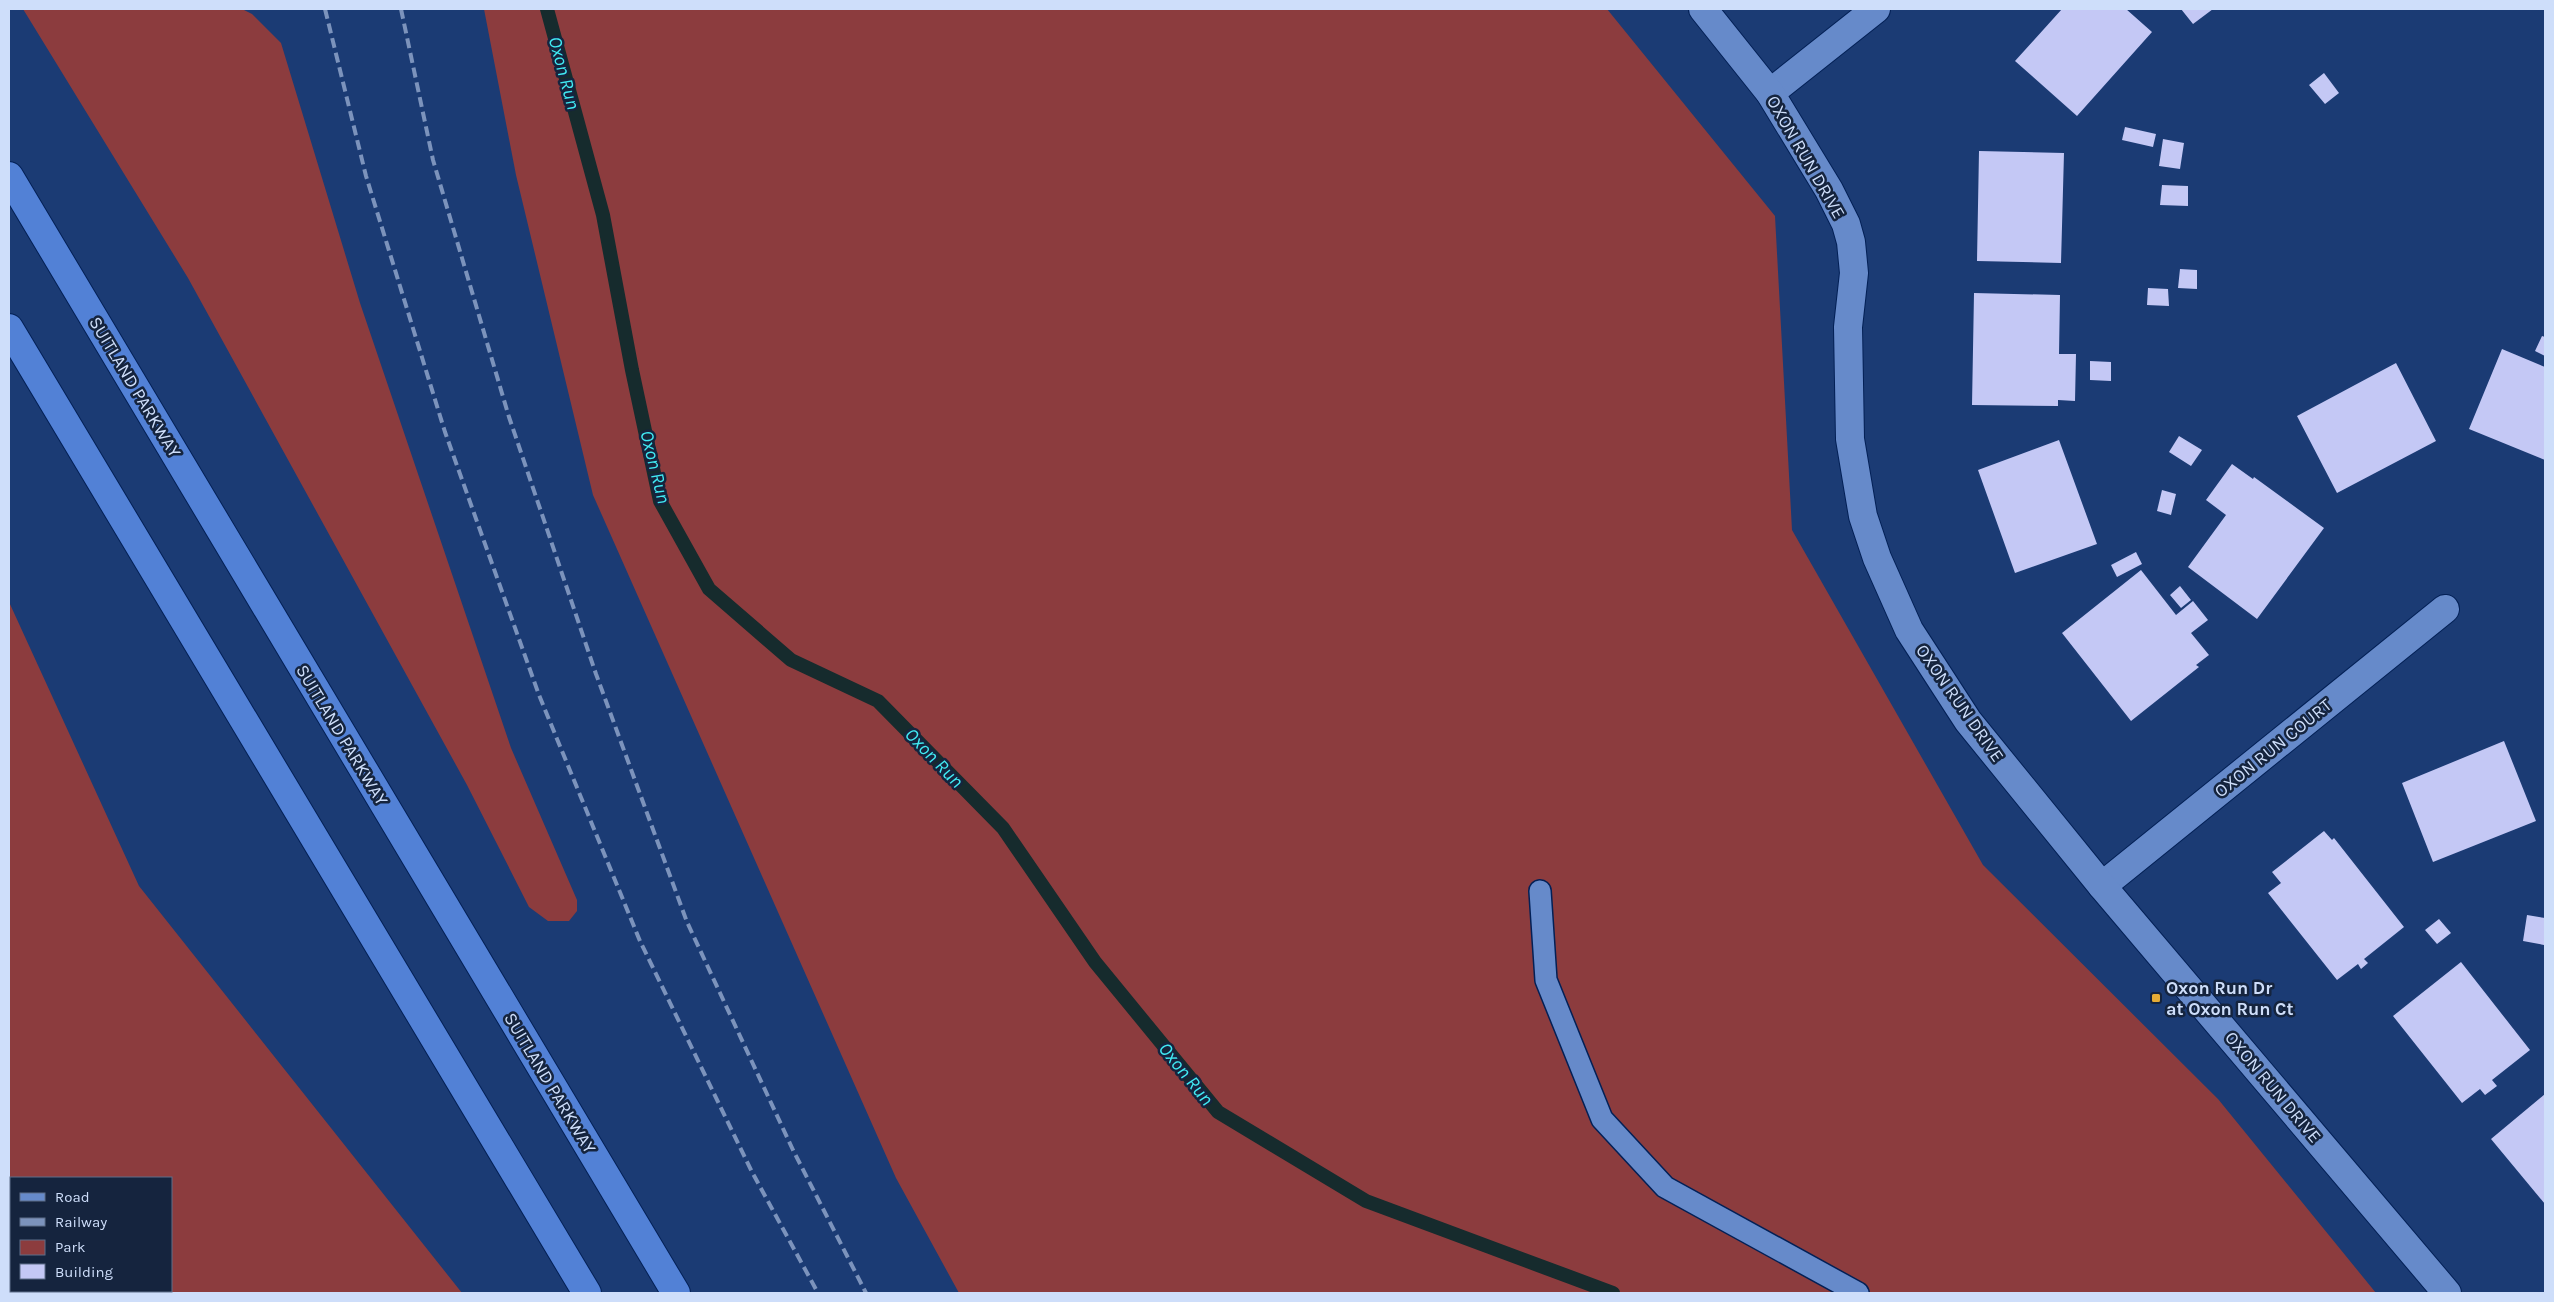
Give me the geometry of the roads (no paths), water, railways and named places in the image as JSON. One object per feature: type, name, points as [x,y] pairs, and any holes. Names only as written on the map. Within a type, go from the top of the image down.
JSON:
[{"type":"highway","name":"SUITLAND PARKWAY","points":[[9,176],[676,1293]]},
{"type":"highway","points":[[9,328],[587,1293]]},
{"type":"street","name":"OXON RUN DRIVE","points":[[1703,9],[1770,93],[1829,190],[1846,224],[1851,242],[1854,273],[1848,327],[1850,439],[1863,516],[1877,558],[1909,630],[1968,721],[2102,886],[2448,1293]]},
{"type":"street","points":[[1770,93],[1876,9]]},
{"type":"street","name":"OXON RUN COURT","points":[[2102,886],[2445,609]]},
{"type":"lane","points":[[1540,891],[1546,980],[1602,1120],[1665,1187],[1858,1293]]},
{"type":"waterway","name":"Oxon Run","points":[[547,9],[603,215],[632,370],[660,501],[709,589],[791,660],[878,701],[1003,828],[1095,962],[1218,1112],[1366,1201],[1613,1293]]},
{"type":"railway","points":[[325,9],[366,176],[445,432],[539,695],[640,941],[752,1172],[818,1293]]},
{"type":"railway","points":[[401,9],[433,160],[509,417],[596,674],[687,922],[793,1150],[866,1293]]},
{"type":"place","name":"Oxon Run Dr at Oxon Run Ct","points":[[2156,998]]}]
